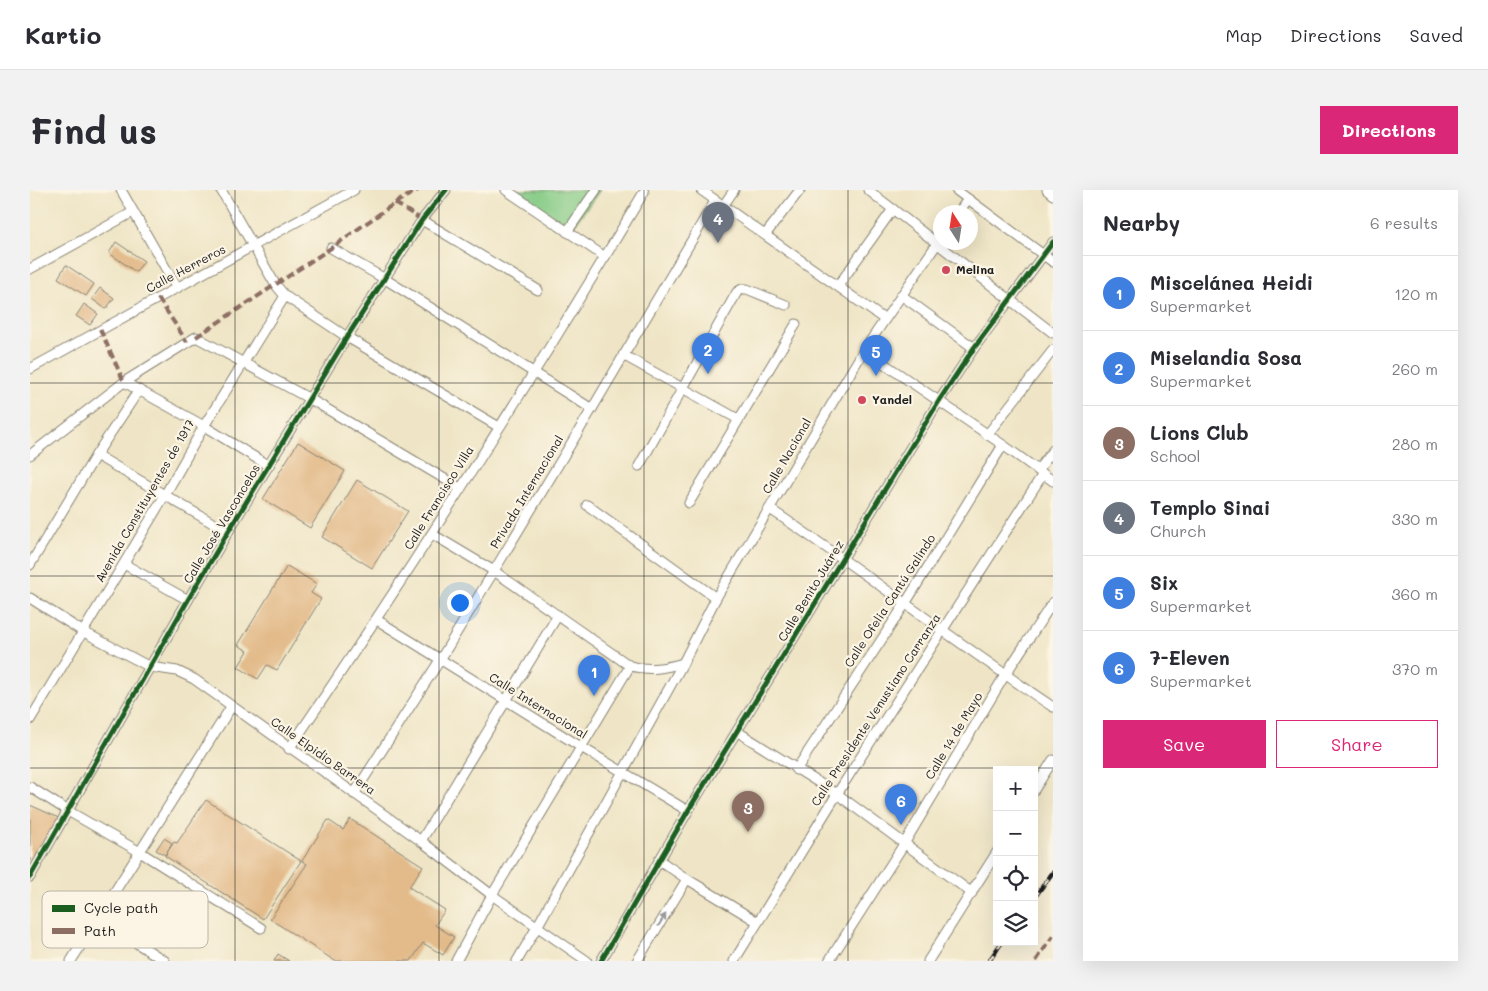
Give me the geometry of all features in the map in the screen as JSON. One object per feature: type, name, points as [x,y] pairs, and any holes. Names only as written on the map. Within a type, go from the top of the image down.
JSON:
[{"type":"street","points":[[121,190],[177,288]]},
{"type":"street","points":[[220,190],[275,284],[285,296],[347,337],[499,427]]},
{"type":"street","name":"Calle Herreros","points":[[30,369],[254,247],[354,190]]},
{"type":"street","name":"Calle José Vasconcelos","points":[[30,877],[228,532],[347,337],[422,220],[446,190]]},
{"type":"street","points":[[506,190],[605,257]]},
{"type":"street","points":[[567,232],[596,190]]},
{"type":"street","points":[[701,190],[884,319]]},
{"type":"street","points":[[723,206],[734,190]]},
{"type":"street","points":[[765,235],[800,190]]},
{"type":"street","points":[[868,190],[893,210],[933,236]]},
{"type":"street","points":[[956,190],[1053,262]]},
{"type":"street","points":[[1047,190],[1053,195]]},
{"type":"street","name":"Calle Francisco Villa","points":[[289,748],[377,620],[432,534],[535,372],[644,192]]},
{"type":"street","points":[[963,205],[968,199]]},
{"type":"street","name":"Privada Internacional","points":[[354,794],[440,660],[715,201]]},
{"type":"street","points":[[838,286],[893,210]]},
{"type":"street","points":[[30,269],[133,212]]},
{"type":"street","points":[[422,220],[538,290]]},
{"type":"street","name":"Calle Benito Juárez","points":[[601,961],[688,811],[939,401],[974,348],[1053,242]]},
{"type":"street","points":[[331,248],[385,279],[592,409]]},
{"type":"street","name":"Calle Nacional","points":[[517,961],[538,927],[683,663],[716,598],[864,350],[933,249]]},
{"type":"street","points":[[951,250],[1053,333]]},
{"type":"street","points":[[639,466],[740,290],[747,289],[786,305]]},
{"type":"street","points":[[901,295],[974,348]]},
{"type":"street","name":"Avenida Constituyentes de 1917","points":[[30,720],[165,496],[204,426],[285,296]]},
{"type":"street","points":[[689,503],[796,324]]},
{"type":"street","points":[[30,455],[124,382],[196,337],[310,399],[460,488]]},
{"type":"street","points":[[864,350],[1053,481]]},
{"type":"street","points":[[988,435],[1053,350]]},
{"type":"street","points":[[623,355],[738,419]]},
{"type":"street","points":[[124,382],[204,426],[269,466]]},
{"type":"street","points":[[30,566],[96,455],[139,390]]},
{"type":"street","name":"Calle Ofelia Cantú Galindo","points":[[796,770],[905,604],[1003,445]]},
{"type":"street","name":"Calle Presidente Venustiano Carranza","points":[[734,961],[836,794],[942,631],[1053,450]]},
{"type":"street","points":[[96,455],[228,532]]},
{"type":"street","points":[[587,505],[716,598]]},
{"type":"street","points":[[770,509],[843,558],[942,631],[1053,707]]},
{"type":"street","points":[[432,534],[494,571],[630,666],[649,669],[664,668],[683,663]]},
{"type":"street","points":[[124,564],[188,600]]},
{"type":"street","name":"Calle Elpidio Barrera","points":[[30,598],[82,631],[150,667],[181,672],[194,679],[421,841],[492,895],[588,961]]},
{"type":"street","name":"Calle 14 de Mayo","points":[[829,961],[904,844],[1005,675],[1053,602]]},
{"type":"street","points":[[421,841],[558,614]]},
{"type":"street","name":"Calle Internacional","points":[[377,620],[688,811]]},
{"type":"street","points":[[456,961],[492,895],[630,666]]},
{"type":"street","points":[[115,891],[231,707]]},
{"type":"street","points":[[738,732],[836,794],[972,893]]},
{"type":"street","points":[[1038,784],[1053,760]]},
{"type":"street","points":[[30,787],[202,891]]},
{"type":"street","points":[[928,961],[995,856]]},
{"type":"street","points":[[659,860],[687,880],[758,922]]},
{"type":"street","points":[[637,961],[687,880]]},
{"type":"street","points":[[208,895],[261,928]]},
{"type":"street","points":[[71,961],[79,948]]},
{"type":"street","points":[[144,948],[165,961]]},
{"type":"green space","points":[[514,190],[600,190],[572,228]]},
{"type":"building","points":[[116,242],[144,261],[136,272],[109,253]]},
{"type":"building","points":[[66,265],[94,284],[86,296],[58,278]]},
{"type":"building","points":[[100,288],[114,298],[106,309],[92,299]]},
{"type":"building","points":[[84,304],[98,314],[90,325],[76,316]]},
{"type":"building","points":[[298,442],[345,471],[310,528],[263,499]]},
{"type":"building","points":[[357,480],[408,511],[372,568],[322,537]]},
{"type":"building","points":[[287,566],[317,584],[311,593],[321,599],[277,670],[267,665],[258,679],[238,667],[248,651],[238,645]]},
{"type":"building","points":[[206,800],[301,861],[263,919],[165,856],[174,842],[177,843]]},
{"type":"building","points":[[30,805],[61,819],[30,870]]},
{"type":"building","points":[[350,819],[423,866],[409,887],[445,910],[435,925],[454,937],[443,955],[423,943],[411,961],[335,961],[270,919],[307,864],[302,861],[328,820],[343,830]]},
{"type":"building","points":[[164,838],[172,843],[165,855],[156,850]]},
{"type":"building","points":[[278,954],[289,961],[274,961]]},
{"type":"railway","points":[[1038,893],[1053,872]]},
{"type":"railway","points":[[989,961],[999,946]]},
{"type":"marked path","points":[[196,337],[331,248],[395,203],[418,190]]},
{"type":"marked path","points":[[395,203],[422,220]]},
{"type":"marked path","points":[[158,298],[187,342]]},
{"type":"marked path","points":[[100,329],[124,382]]},
{"type":"marked path","points":[[1036,961],[1053,936]]},
{"type":"cycle path","points":[[30,877],[228,532],[347,337],[422,220],[446,190]]},
{"type":"cycle path","points":[[601,961],[688,811],[939,401],[974,348],[1053,242]]},
{"type":"place","name":"Templo Sinai","points":[[718,243]]},
{"type":"place","name":"Melina","points":[[946,270]]},
{"type":"place","name":"Miselandia Sosa","points":[[708,374]]},
{"type":"place","name":"Six","points":[[876,376]]},
{"type":"place","name":"Yandel","points":[[862,400]]},
{"type":"place","name":"Miscelánea Heidi","points":[[594,696]]},
{"type":"place","name":"7-Eleven","points":[[901,825]]},
{"type":"place","name":"Lions Club","points":[[748,832]]}]
